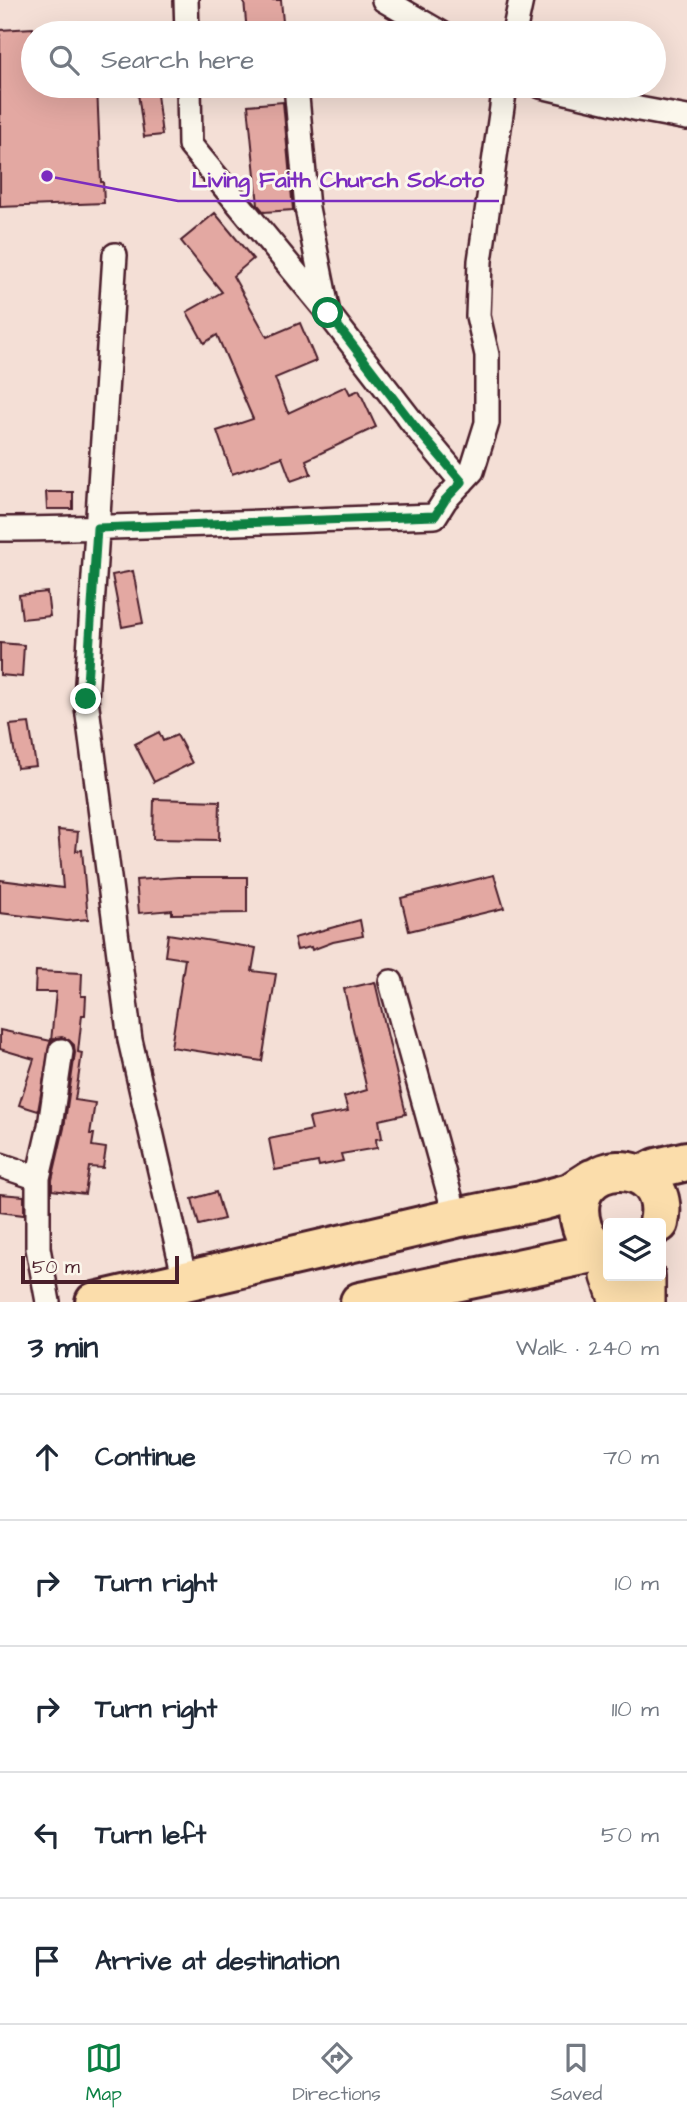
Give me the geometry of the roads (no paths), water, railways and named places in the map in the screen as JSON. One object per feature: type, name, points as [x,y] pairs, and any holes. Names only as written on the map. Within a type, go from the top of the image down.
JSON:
[{"type":"highway","points":[[643,1175],[657,1168],[687,1161]]},
{"type":"highway","points":[[95,1302],[560,1195],[612,1171],[643,1175],[658,1195],[659,1218]]},
{"type":"highway","points":[[592,1179],[579,1197],[579,1217],[583,1231],[603,1257]]},
{"type":"highway","points":[[666,1236],[687,1229]]},
{"type":"highway","points":[[360,1302],[603,1263]]},
{"type":"main road","points":[[613,1281],[619,1302]]},
{"type":"main road","points":[[646,1281],[646,1302]]},
{"type":"street","points":[[186,0],[187,21]]},
{"type":"street","points":[[384,0],[421,21]]},
{"type":"street","points":[[517,21],[521,0]]},
{"type":"street","points":[[189,98],[190,145],[462,482]]},
{"type":"street","points":[[297,98],[306,208],[328,313]]},
{"type":"street","points":[[0,529],[435,516],[445,500],[472,471],[487,423],[487,355],[478,316],[480,261],[503,98]]},
{"type":"street","points":[[592,98],[687,118]]},
{"type":"street","points":[[115,255],[86,699],[130,1040],[185,1280]]},
{"type":"street","points":[[391,982],[456,1218]]},
{"type":"street","points":[[48,1302],[38,1248],[38,1178],[50,1126],[61,1051]]},
{"type":"street","points":[[0,1165],[38,1178]]},
{"type":"place","name":"Living Faith Church Sokoto","points":[[47,176]]}]
